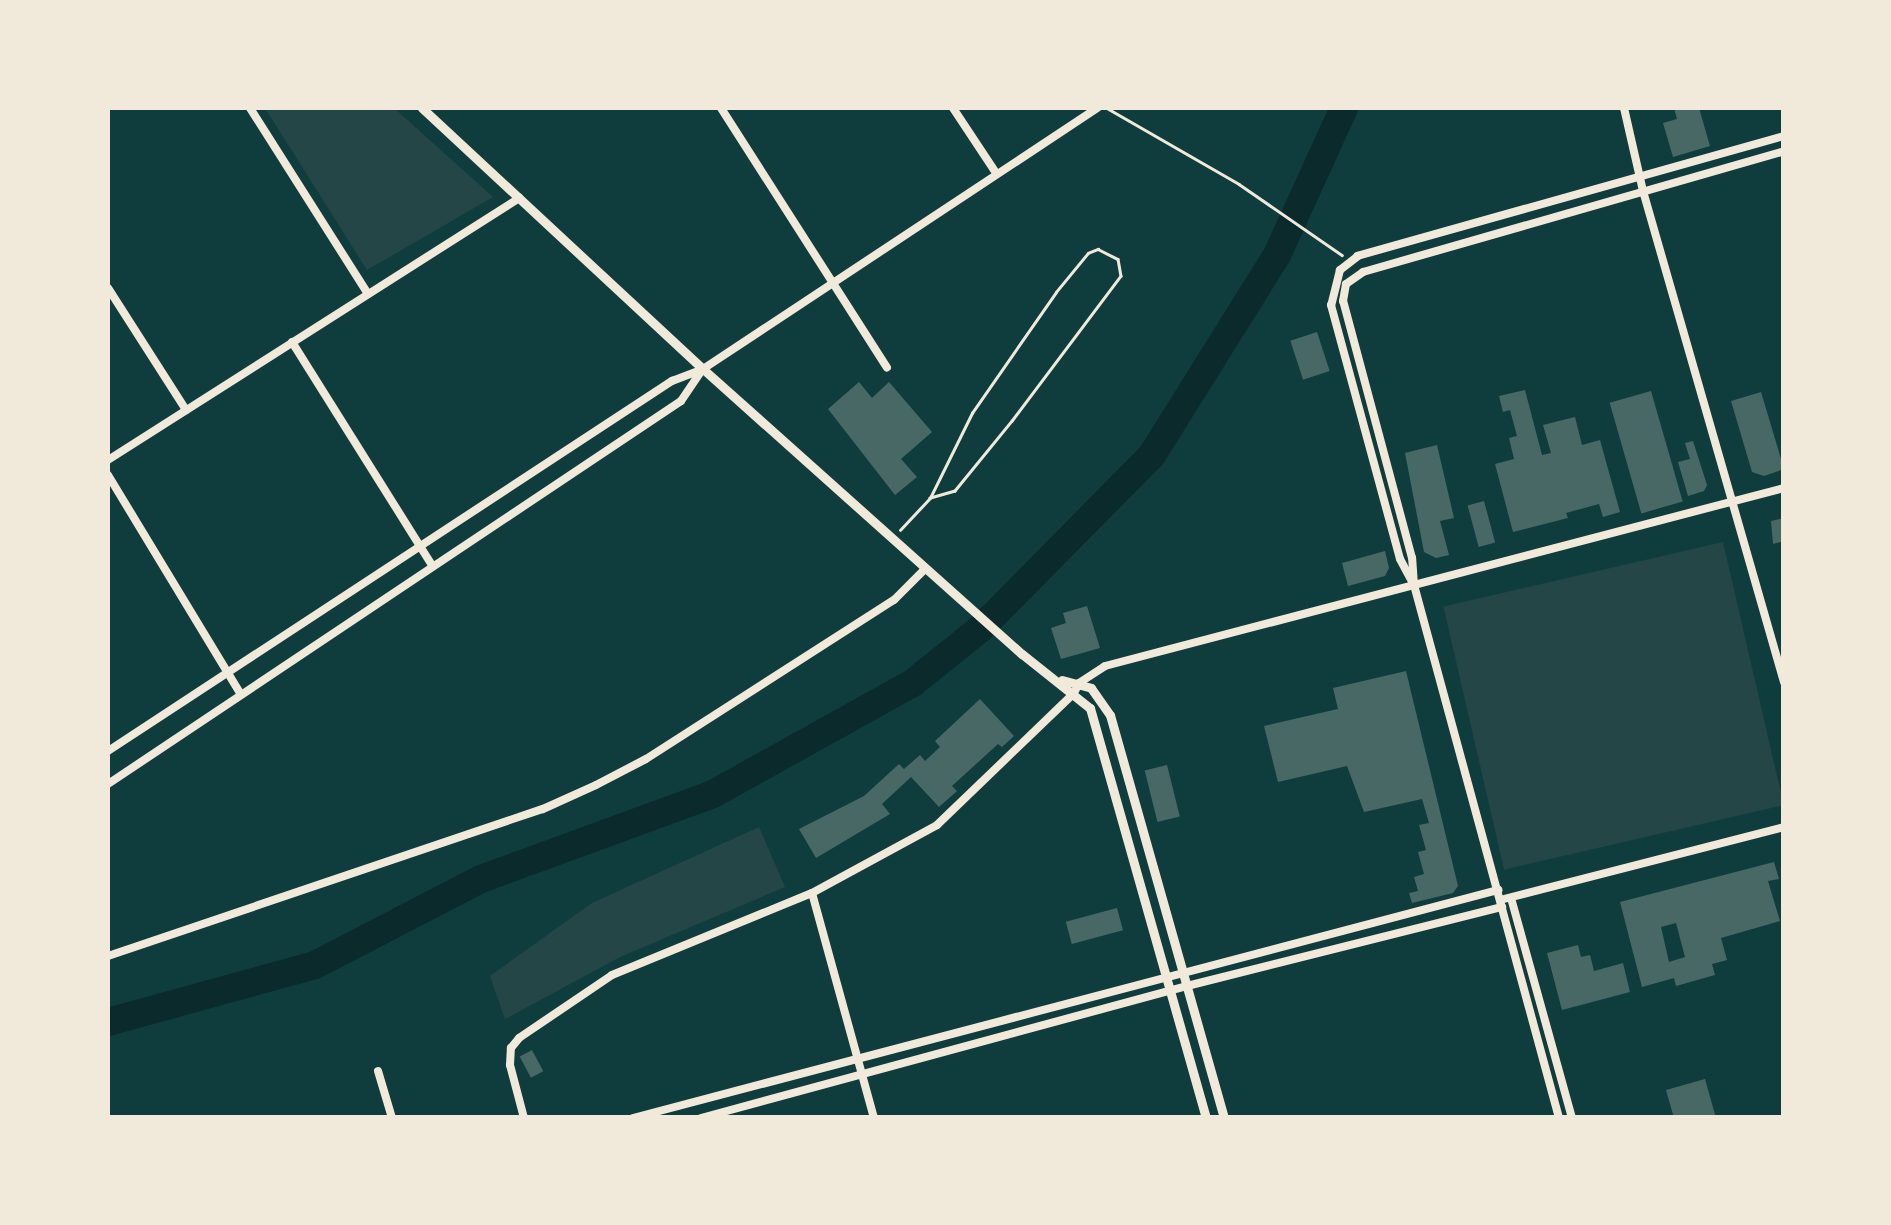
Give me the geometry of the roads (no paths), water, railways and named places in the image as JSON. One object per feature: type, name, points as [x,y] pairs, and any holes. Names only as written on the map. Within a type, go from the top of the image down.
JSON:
[{"type":"street","points":[[250,108],[368,294]]},
{"type":"street","points":[[422,108],[703,369],[1022,654],[1076,688],[1096,724],[1206,1118]]},
{"type":"street","points":[[720,108],[886,368]]},
{"type":"street","points":[[953,108],[996,172]]},
{"type":"street","points":[[108,751],[672,382],[703,369],[1097,108]]},
{"type":"street","points":[[1624,108],[1643,191],[1784,682]]},
{"type":"street","points":[[1414,585],[1400,559],[1330,305],[1335,280],[1350,261],[1784,136]]},
{"type":"street","points":[[1560,1118],[1414,585],[1412,558],[1343,301],[1346,284],[1362,272],[1784,151]]},
{"type":"street","points":[[108,460],[520,198]]},
{"type":"street","points":[[108,288],[186,410]]},
{"type":"street","points":[[292,342],[432,565]]},
{"type":"street","points":[[108,784],[681,401],[703,369]]},
{"type":"street","points":[[108,475],[240,693]]},
{"type":"street","points":[[524,1118],[510,1066],[511,1048],[519,1038],[594,986],[652,955],[812,892],[936,825],[1076,688],[1124,658],[1784,488]]},
{"type":"street","points":[[108,956],[544,809],[596,785],[646,759],[894,600],[926,568]]},
{"type":"street","points":[[1076,688],[1091,688],[1110,714],[1224,1118]]},
{"type":"street","points":[[700,1118],[1784,826]]},
{"type":"street","points":[[633,1118],[1498,890]]},
{"type":"street","points":[[812,892],[874,1118]]},
{"type":"street","points":[[1511,898],[1572,1118]]},
{"type":"street","points":[[378,1071],[392,1118]]},
{"type":"waterway","points":[[108,1022],[315,965],[481,879],[713,794],[914,682],[980,629],[1152,455],[1277,255],[1344,108]]}]
